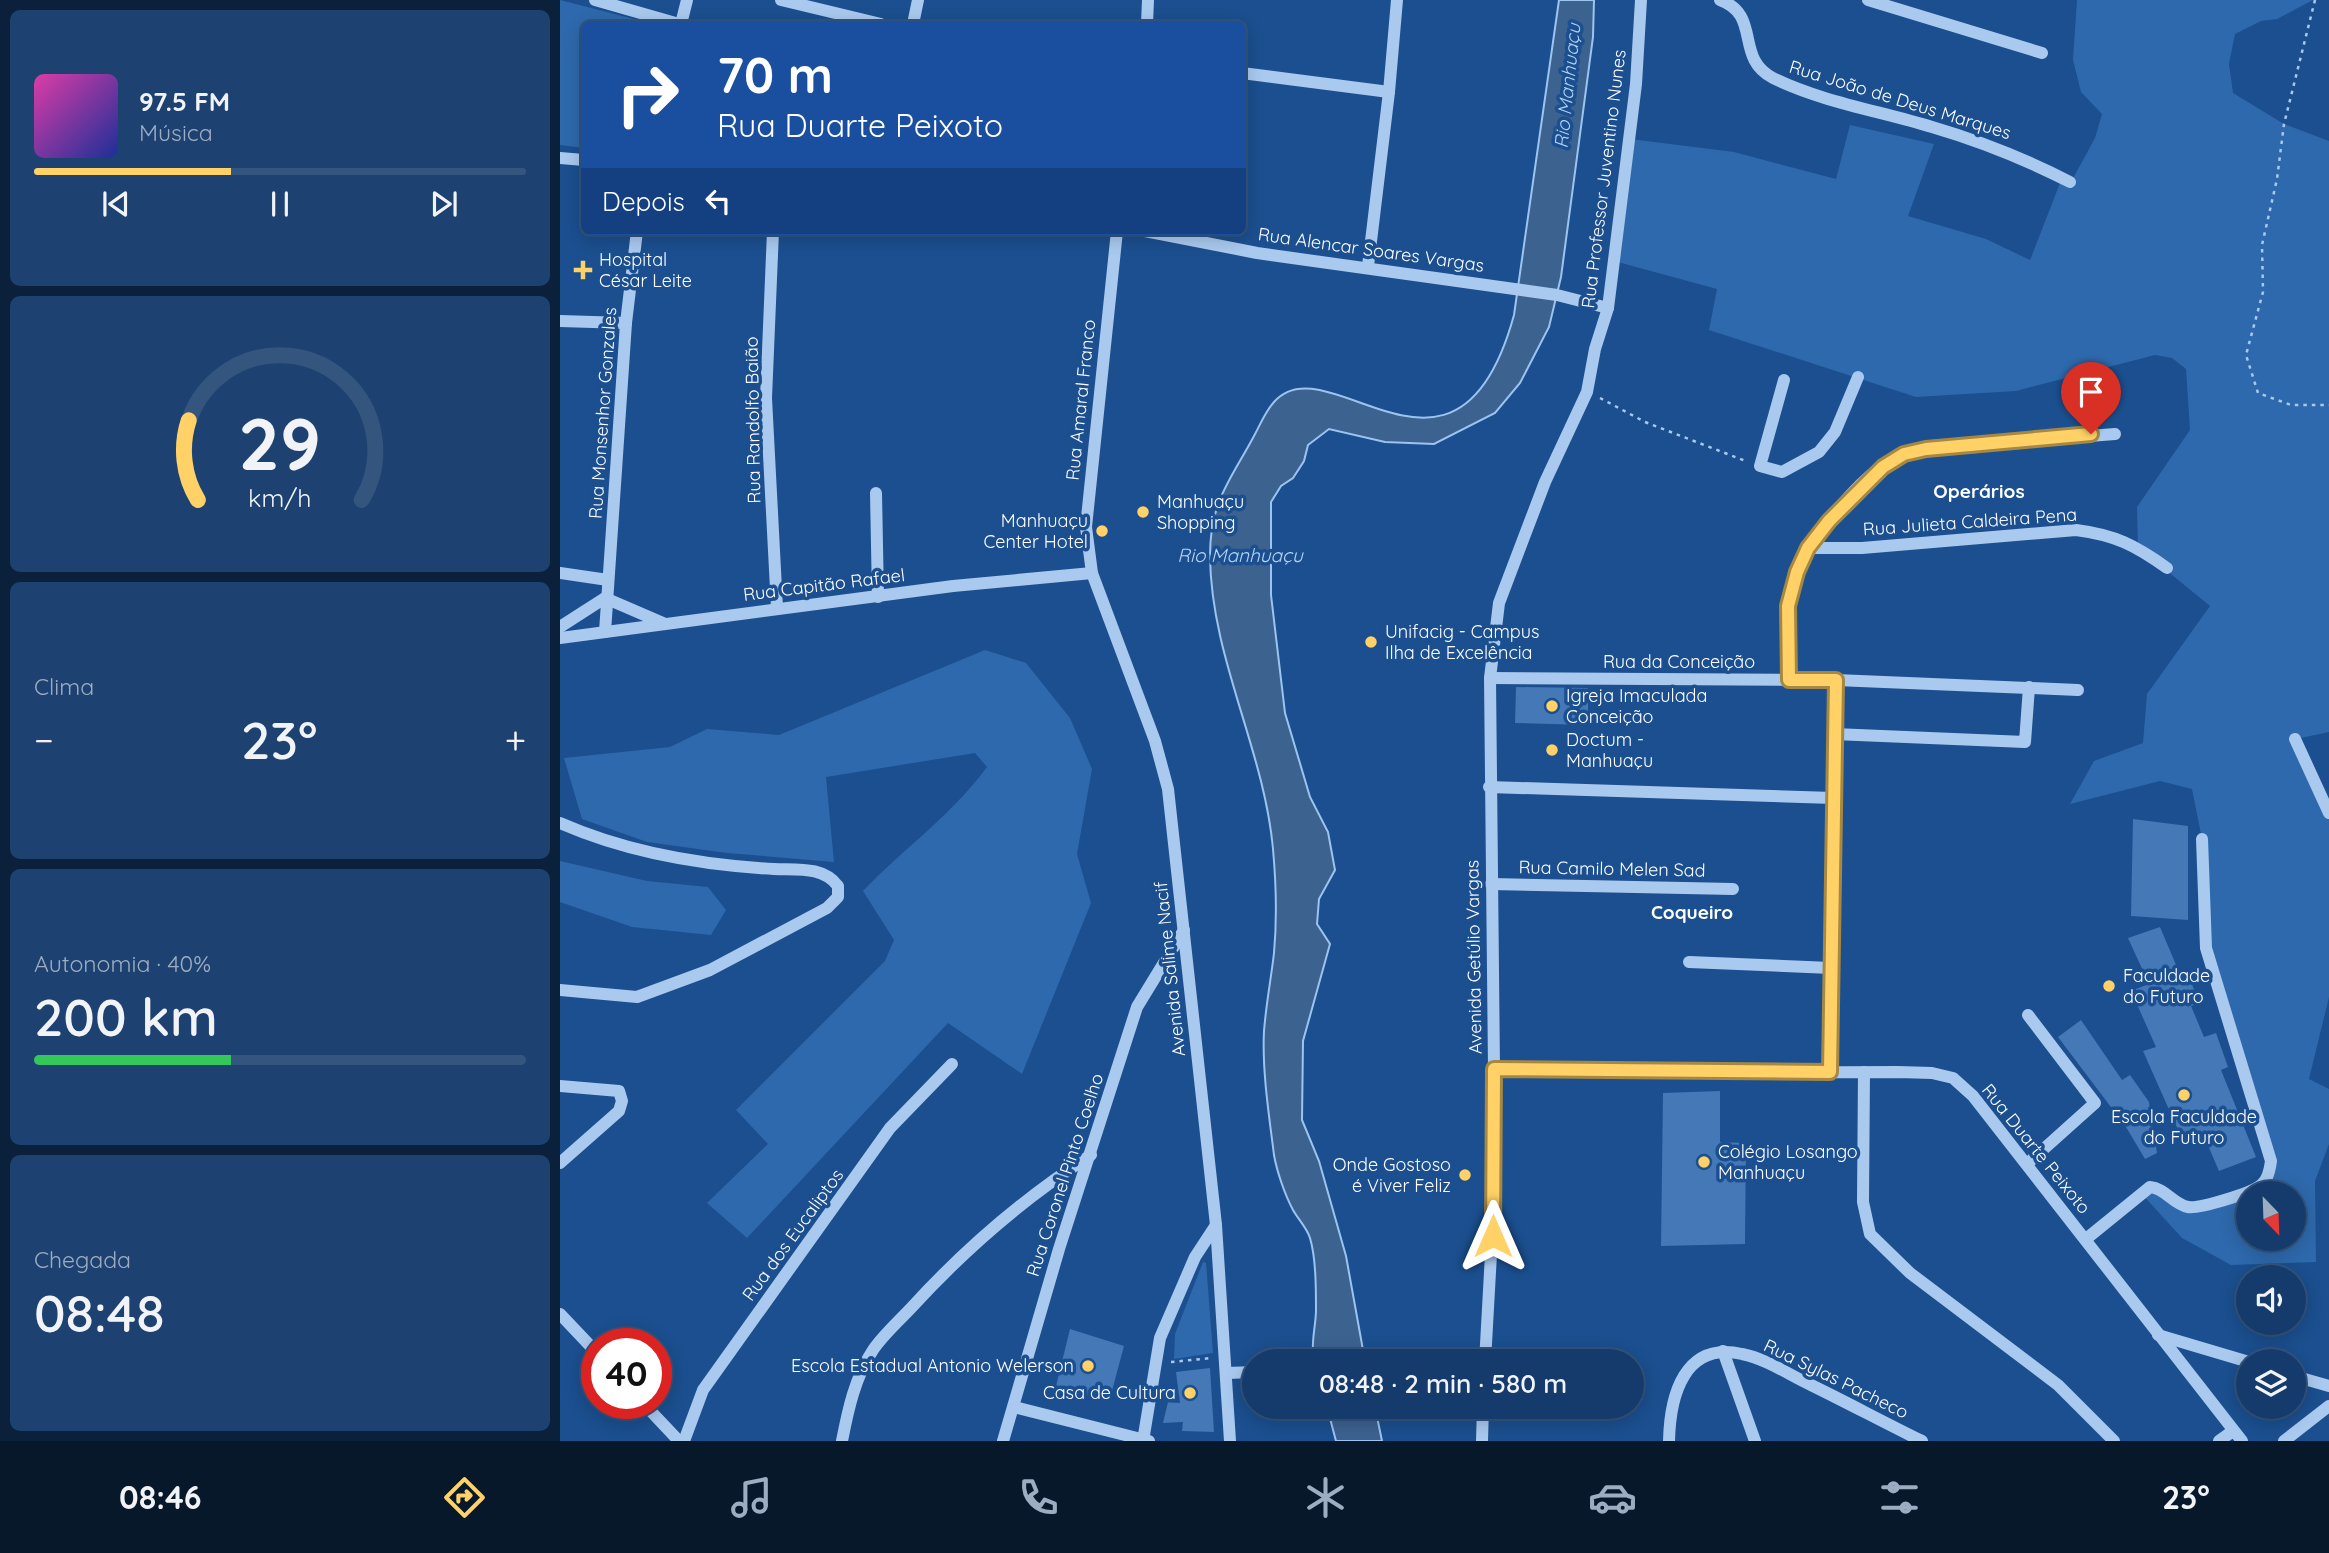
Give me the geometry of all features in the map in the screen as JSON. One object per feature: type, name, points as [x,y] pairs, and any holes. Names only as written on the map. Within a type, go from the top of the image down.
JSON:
[{"type":"street","points":[[595,0],[669,21]]},
{"type":"street","points":[[681,21],[688,0]]},
{"type":"street","points":[[781,0],[868,21]]},
{"type":"street","points":[[914,21],[918,0]]},
{"type":"street","points":[[1147,21],[1149,0]]},
{"type":"street","points":[[1368,267],[1397,0]]},
{"type":"street","name":"Rua Professor Juventino Nunes","points":[[1490,678],[1499,603],[1545,482],[1587,392],[1595,349],[1608,308],[1636,84],[1641,0]]},
{"type":"street","name":"Rua João de Deus Marques","points":[[1720,0],[1731,4],[1740,12],[1746,27],[1749,53],[1771,77],[2008,151],[2070,182]]},
{"type":"street","points":[[1868,0],[2042,53]]},
{"type":"street","points":[[1246,74],[1389,92]]},
{"type":"street","points":[[560,158],[581,160]]},
{"type":"street","name":"Rua Monsenhor Gonzales","points":[[605,632],[626,323],[637,235]]},
{"type":"street","name":"Rua Randolfo Baião","points":[[773,235],[766,398],[777,608]]},
{"type":"street","name":"Rua Amaral Franco","points":[[1092,573],[1086,527],[1088,498],[1117,235]]},
{"type":"street","name":"Rua Alencar Soares Vargas","points":[[1165,235],[1257,253],[1566,296],[1608,308]]},
{"type":"street","points":[[560,321],[626,323]]},
{"type":"street","points":[[1784,380],[1760,466],[1782,472],[1819,452],[1835,432],[1858,377]]},
{"type":"street","points":[[1789,680],[1788,606],[1797,572],[1808,548],[1866,481],[1904,454],[1958,446],[2115,434]]},
{"type":"street","points":[[876,493],[878,597]]},
{"type":"street","name":"Rua Julieta Caldeira Pena","points":[[1808,548],[1862,548],[2076,530],[2108,535],[2138,547],[2167,568]]},
{"type":"street","points":[[560,573],[608,580]]},
{"type":"street","name":"Rua Capitão Rafael","points":[[560,638],[953,586],[1092,573]]},
{"type":"street","name":"Avenida Salime Nacif","points":[[1092,573],[1155,741],[1168,789],[1216,1225],[1230,1441]]},
{"type":"street","points":[[560,627],[606,598],[664,623]]},
{"type":"street","name":"Rua da Conceição","points":[[1490,678],[1836,680],[2078,690]]},
{"type":"street","name":"Avenida Getúlio Vargas","points":[[1486,1349],[1493,1236],[1490,678]]},
{"type":"street","points":[[1830,1072],[1836,680]]},
{"type":"street","points":[[1834,734],[2025,742],[2029,687]]},
{"type":"street","points":[[2295,739],[2329,813]]},
{"type":"street","points":[[1489,787],[1833,798]]},
{"type":"street","points":[[560,823],[607,843],[675,858],[736,867],[818,870],[838,886],[838,897],[827,908],[710,970],[637,997],[560,990]]},
{"type":"street","points":[[2086,1239],[2150,1187],[2157,1187],[2178,1204],[2190,1208],[2261,1186],[2270,1173],[2272,1161],[2204,935],[2202,839]]},
{"type":"street","name":"Rua Camilo Melen Sad","points":[[1491,884],[1733,889]]},
{"type":"street","name":"Rua Coronel Pinto Coelho","points":[[1003,1441],[1037,1321],[1137,1007],[1184,930]]},
{"type":"street","points":[[1689,962],[1831,968]]},
{"type":"street","points":[[2027,1164],[2095,1103],[2028,1015]]},
{"type":"street","name":"Rua dos Eucaliptos","points":[[681,1441],[703,1390],[890,1128],[952,1064]]},
{"type":"street","name":"Rua Duarte Peixoto","points":[[1494,1069],[1932,1073],[1953,1078],[1973,1096],[2238,1436]]},
{"type":"street","points":[[1864,1072],[1863,1202],[1870,1234],[1910,1273],[2058,1385],[2114,1441]]},
{"type":"street","points":[[560,1086],[619,1091],[622,1101],[619,1111],[560,1163]]},
{"type":"street","points":[[842,1441],[859,1378],[873,1350],[936,1281],[1002,1218],[1091,1155]]},
{"type":"street","points":[[1014,1407],[1145,1441],[1160,1338],[1195,1257],[1216,1225]]},
{"type":"street","points":[[560,1314],[581,1336]]},
{"type":"street","points":[[2158,1335],[2236,1358]]},
{"type":"street","points":[[1669,1441],[1670,1406],[1681,1378],[1698,1362],[1723,1352],[1755,1441]]},
{"type":"street","name":"Rua Sylas Pacheco","points":[[1723,1352],[1759,1359],[1923,1441]]},
{"type":"street","points":[[1227,1373],[1242,1372]]},
{"type":"street","points":[[2306,1379],[2329,1386]]},
{"type":"street","points":[[2284,1441],[2329,1406]]},
{"type":"street","points":[[659,1419],[681,1441]]},
{"type":"street","points":[[1482,1441],[1483,1419]]},
{"type":"street","points":[[2219,1441],[2238,1436]]},
{"type":"path","points":[[2315,0],[2284,124],[2277,179],[2262,245],[2263,292],[2246,355],[2258,393],[2291,405],[2329,405]]},
{"type":"path","points":[[1587,392],[1645,422],[1760,466]]},
{"type":"path","points":[[1171,1352],[1171,1363],[1226,1356]]},
{"type":"shaded area","points":[[560,0],[641,21],[581,21],[581,148],[560,145]]},
{"type":"shaded area","points":[[2077,0],[2313,0],[2277,19],[2261,21],[2235,34],[2229,64],[2233,93],[2284,124],[2329,141],[2329,732],[2296,739],[2329,813],[2329,997],[2309,1079],[2329,1089],[2329,1144],[2315,1181],[2316,1262],[2231,1265],[2182,1238],[2140,1192],[2150,1187],[2190,1208],[2236,1194],[2236,1251],[2306,1251],[2306,1181],[2264,1181],[2270,1173],[2206,948],[2202,839],[2192,789],[2160,781],[2070,804],[2094,761],[2143,743],[2147,694],[2210,606],[2138,547],[2137,507],[2190,430],[2186,369],[2172,358],[2155,355],[2016,391],[1916,397],[1709,330],[1717,289],[1614,261],[1630,139],[1734,152],[1836,179],[1850,125],[1934,144],[1908,216],[1986,239],[2030,260],[2062,178],[2071,182],[2095,138],[2102,114],[2081,92],[2073,60]]},
{"type":"shaded area","points":[[985,650],[1026,663],[1070,718],[1092,769],[1077,854],[1091,903],[1022,1074],[948,1023],[747,1238],[707,1203],[768,1144],[736,1110],[885,961],[894,940],[863,891],[959,801],[987,767],[975,753],[826,777],[834,862],[727,853],[647,842],[582,819],[564,758],[670,747],[707,729],[779,735]]},
{"type":"shaded area","points":[[560,861],[647,881],[708,887],[726,910],[711,935],[632,927],[560,902]]},
{"type":"shaded area","points":[[1203,1262],[1206,1263],[1213,1353],[1174,1359],[1175,1334]]},
{"type":"water","name":"Rio Manhuaçu","points":[[1559,0],[1594,0],[1593,37],[1561,277],[1549,327],[1520,383],[1495,413],[1434,444],[1385,442],[1329,429],[1308,445],[1304,461],[1293,478],[1281,486],[1271,502],[1271,595],[1285,713],[1310,797],[1328,832],[1335,870],[1319,899],[1317,924],[1330,944],[1303,1041],[1302,1120],[1319,1161],[1346,1256],[1363,1349],[1313,1349],[1316,1293],[1312,1246],[1307,1231],[1290,1204],[1277,1169],[1265,1077],[1264,1031],[1276,927],[1273,849],[1260,775],[1219,631],[1210,556],[1214,520],[1223,492],[1274,402],[1297,389],[1326,392],[1393,413],[1427,418],[1460,408],[1490,376],[1514,315]]},
{"type":"water","points":[[1330,1419],[1377,1419],[1382,1441],[1336,1441]]},
{"type":"building","name":"Igreja Imaculada Conceição","points":[[1516,687],[1588,688],[1588,725],[1515,723]]},
{"type":"building","points":[[2133,819],[2188,826],[2188,920],[2131,916]]},
{"type":"building","points":[[2160,927],[2182,979],[2189,976],[2199,1003],[2191,1006],[2204,1037],[2216,1033],[2228,1067],[2221,1070],[2256,1157],[2219,1171],[2203,1134],[2183,1141],[2143,1051],[2156,1047],[2131,991],[2149,984],[2128,938]]},
{"type":"building","points":[[2081,1020],[2122,1080],[2130,1075],[2149,1102],[2157,1153],[2145,1159],[2126,1127],[2058,1037]]},
{"type":"building","name":"Colégio Losango Manhuaçu","points":[[1720,1091],[1720,1142],[1746,1143],[1745,1244],[1661,1246],[1663,1093]]},
{"type":"building","points":[[1070,1329],[1124,1346],[1109,1402],[1056,1386]]},
{"type":"building","points":[[1210,1368],[1214,1432],[1182,1431],[1183,1422],[1163,1423],[1168,1402],[1180,1403],[1176,1372]]},
{"type":"place","name":"Hospital César Leite","points":[[583,270]]},
{"type":"place","name":"Manhuaçu Shopping","points":[[1143,512]]},
{"type":"place","name":"Manhuaçu Center Hotel","points":[[1102,531]]},
{"type":"place","name":"Unifacig - Campus Ilha de Excelência","points":[[1371,642]]},
{"type":"place","name":"Igreja Imaculada Conceição","points":[[1552,706]]},
{"type":"place","name":"Doctum - Manhuaçu","points":[[1552,750]]},
{"type":"place","name":"Faculdade do Futuro","points":[[2109,986]]},
{"type":"place","name":"Escola Faculdade do Futuro","points":[[2184,1095]]},
{"type":"place","name":"Colégio Losango Manhuaçu","points":[[1704,1162]]},
{"type":"place","name":"Onde Gostoso é Viver Feliz","points":[[1465,1175]]},
{"type":"place","name":"Escola Estadual Antonio Welerson","points":[[1088,1366]]},
{"type":"place","name":"Casa de Cultura","points":[[1190,1393]]},
{"type":"district","name":"Operários","points":[[1979,491]]},
{"type":"district","name":"Coqueiro","points":[[1692,912]]},
{"type":"route","points":[[1493,1236],[1494,1069],[1661,1073],[1830,1072],[1836,680],[1789,680],[1788,606],[1797,572],[1808,548],[1829,521],[1866,481],[1904,454],[1926,449],[2091,434]]}]
